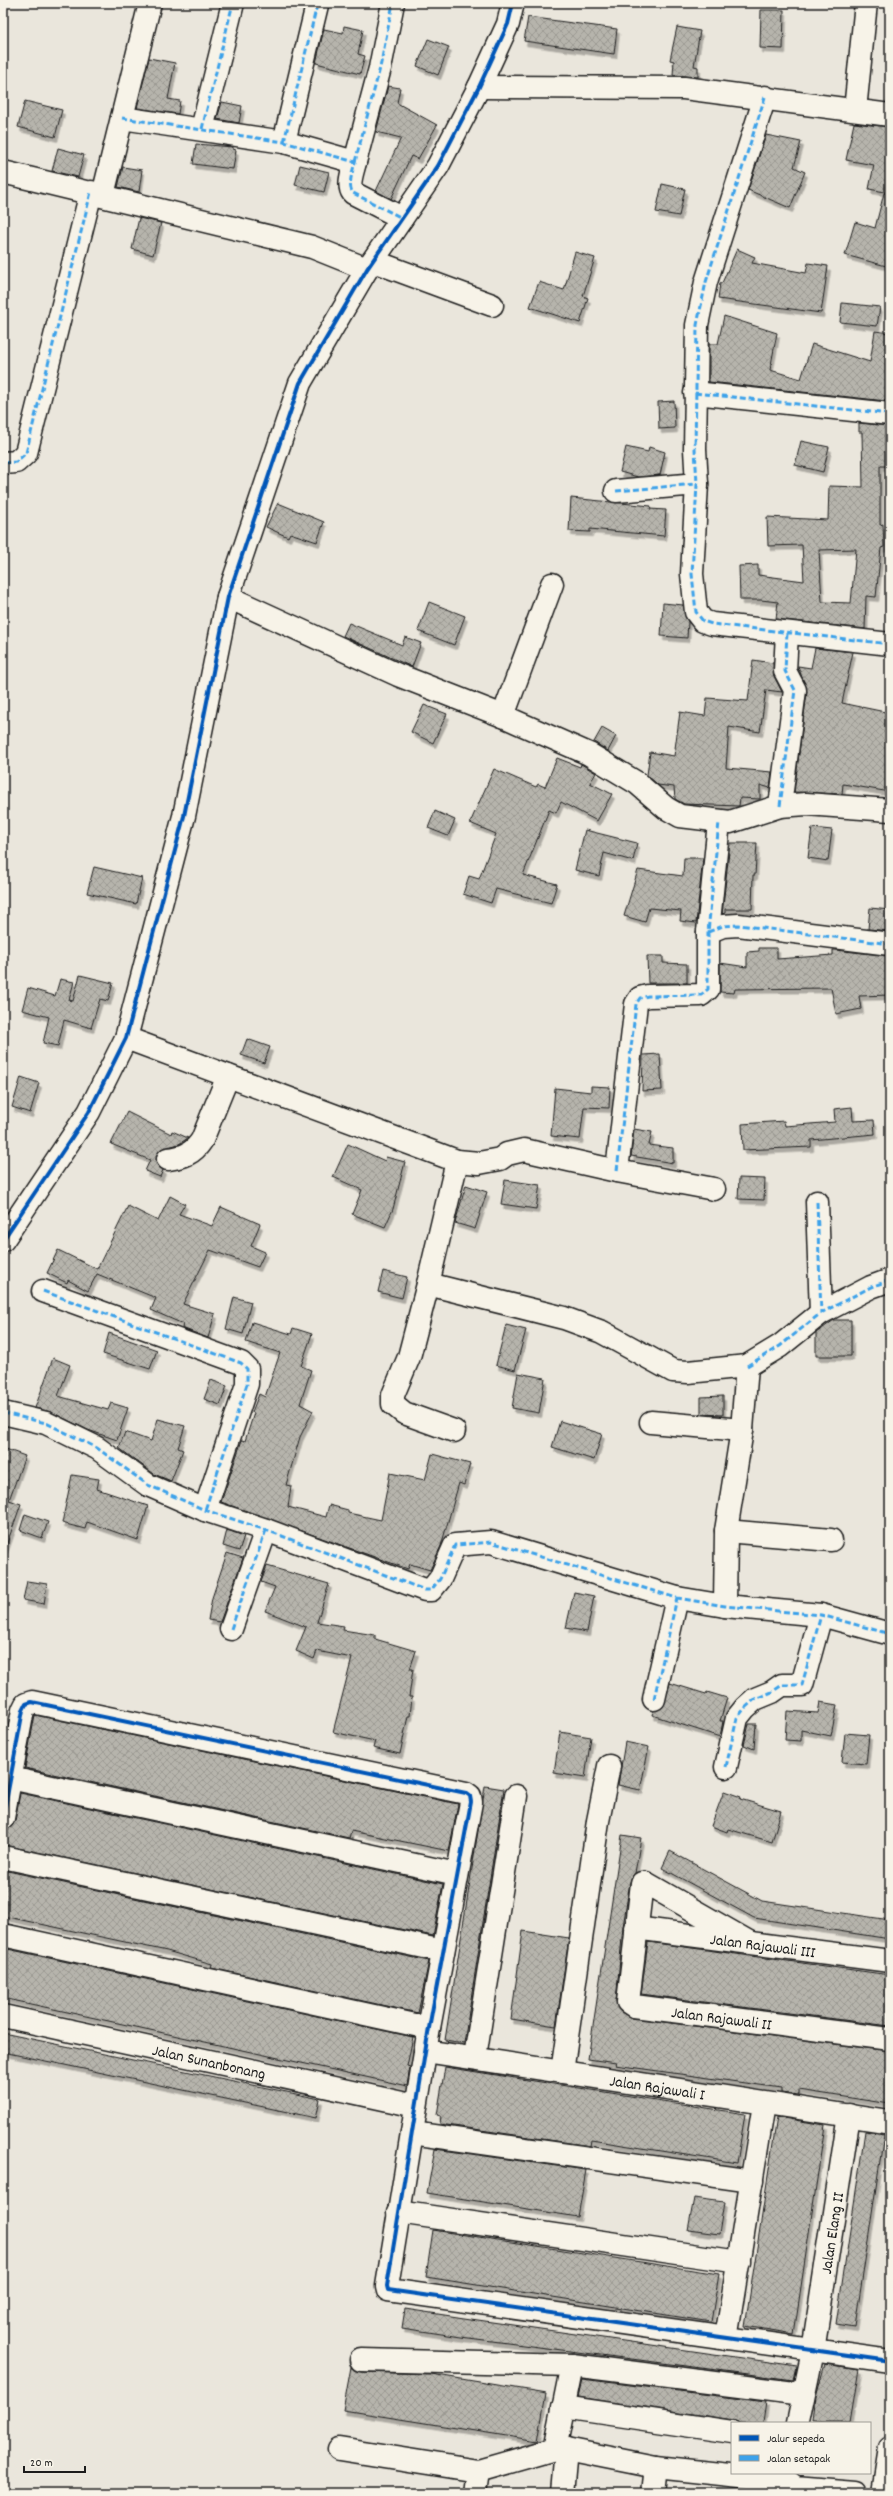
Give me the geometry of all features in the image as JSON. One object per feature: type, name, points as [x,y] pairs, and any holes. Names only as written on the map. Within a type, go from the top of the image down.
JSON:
[{"type":"street","points":[[3,463],[16,462],[26,453],[96,194],[122,118],[150,3]]},
{"type":"street","points":[[202,129],[233,3]]},
{"type":"street","points":[[393,3],[380,68],[350,182],[350,190],[353,193],[402,218]]},
{"type":"street","points":[[3,1240],[89,1112],[126,1038],[184,816],[228,597],[300,383],[370,265],[438,166],[479,87],[508,24],[513,3]]},
{"type":"street","points":[[855,110],[866,3]]},
{"type":"street","points":[[284,142],[317,5]]},
{"type":"street","points":[[479,87],[684,88],[765,97],[890,115]]},
{"type":"street","points":[[765,97],[706,282],[697,325],[695,393],[697,484],[692,574],[694,605],[698,617],[703,622],[712,624],[890,644]]},
{"type":"street","points":[[122,118],[284,142],[355,162]]},
{"type":"street","points":[[3,172],[245,232],[312,247],[492,305]]},
{"type":"street","points":[[695,393],[890,414]]},
{"type":"street","points":[[616,491],[697,484]]},
{"type":"street","points":[[503,716],[552,584]]},
{"type":"street","points":[[228,597],[398,675],[503,716],[589,754],[637,783],[666,808],[680,816],[719,822],[730,822],[780,806],[806,804],[890,810]]},
{"type":"street","points":[[780,806],[795,690],[785,671],[787,633]]},
{"type":"street","points":[[617,1171],[636,1004],[640,998],[648,996],[701,995],[706,992],[708,980],[708,932],[719,822]]},
{"type":"street","points":[[708,932],[723,926],[738,925],[890,944]]},
{"type":"street","points":[[126,1038],[457,1161],[479,1163],[500,1159],[507,1154],[524,1150],[617,1171],[714,1189]]},
{"type":"street","points":[[168,1159],[182,1157],[196,1149],[202,1140],[228,1076]]},
{"type":"street","points":[[454,1431],[404,1413],[393,1404],[393,1395],[409,1357],[457,1161]]},
{"type":"street","points":[[817,1202],[821,1313]]},
{"type":"street","points":[[428,1284],[564,1318],[602,1332],[673,1371],[688,1372],[747,1366],[780,1346],[821,1313],[872,1287],[890,1280]]},
{"type":"street","points":[[43,1291],[241,1363],[247,1369],[247,1384],[205,1510]]},
{"type":"street","points":[[725,1606],[726,1530],[742,1430],[747,1366]]},
{"type":"street","points":[[3,1413],[46,1423],[97,1448],[148,1485],[205,1510],[266,1530],[425,1590],[431,1590],[440,1579],[455,1544],[491,1542],[677,1598],[725,1606],[821,1615],[890,1634]]},
{"type":"street","points":[[651,1422],[742,1430]]},
{"type":"street","points":[[231,1629],[266,1530]]},
{"type":"street","points":[[726,1530],[831,1540]]},
{"type":"street","points":[[654,1699],[677,1598]]},
{"type":"street","points":[[726,1767],[737,1718],[745,1708],[755,1699],[772,1692],[782,1685],[802,1685],[821,1615]]},
{"type":"street","points":[[3,1818],[23,1710],[26,1704],[32,1702],[470,1796],[471,1802],[429,2028],[398,2212],[387,2286],[391,2293],[890,2361]]},
{"type":"street","points":[[562,2072],[597,1829],[609,1766]]},
{"type":"street","points":[[10,1778],[457,1874]]},
{"type":"street","points":[[475,2057],[516,1796]]},
{"type":"street","points":[[3,1858],[443,1951]]},
{"type":"street","points":[[635,1928],[641,1885],[646,1882],[749,1942]]},
{"type":"street","name":"Jalan Rajawali III","points":[[635,1928],[890,1961]]},
{"type":"street","name":"Jalan Rajawali II","points":[[635,1928],[628,2002],[634,2006],[890,2039]]},
{"type":"street","points":[[3,1935],[429,2028]]},
{"type":"street","name":"Jalan Sunanbonang","points":[[3,2016],[416,2106]]},
{"type":"street","name":"Jalan Rajawali I","points":[[425,2051],[475,2057],[764,2104],[890,2122]]},
{"type":"street","points":[[726,2338],[764,2104]]},
{"type":"street","name":"Jalan Elang II","points":[[798,2422],[813,2351],[849,2115]]},
{"type":"street","points":[[412,2133],[752,2181]]},
{"type":"street","points":[[398,2212],[739,2262]]},
{"type":"street","points":[[361,2360],[572,2365],[803,2394]]},
{"type":"street","points":[[562,2493],[560,2449],[563,2407],[572,2365]]},
{"type":"street","points":[[563,2407],[731,2432]]},
{"type":"street","points":[[883,2493],[890,2448]]},
{"type":"street","points":[[339,2449],[478,2471],[560,2449],[742,2485],[791,2484],[856,2493]]},
{"type":"street","points":[[653,2493],[656,2467]]},
{"type":"street","points":[[475,2493],[478,2471]]},
{"type":"building","points":[[761,10],[784,10],[783,49],[760,48]]},
{"type":"building","points":[[528,17],[617,29],[614,54],[524,41]]},
{"type":"building","points":[[344,26],[363,30],[358,54],[365,56],[360,74],[316,63],[324,29],[343,33]]},
{"type":"building","points":[[677,27],[700,31],[694,66],[698,67],[698,77],[673,75],[674,61],[670,60]]},
{"type":"building","points":[[428,39],[449,47],[438,75],[417,66]]},
{"type":"building","points":[[149,58],[175,63],[168,99],[180,101],[178,114],[137,108]]},
{"type":"building","points":[[388,86],[400,88],[397,103],[437,125],[418,159],[411,156],[391,199],[376,191],[401,138],[376,132]]},
{"type":"building","points":[[25,101],[62,110],[55,137],[18,127]]},
{"type":"building","points":[[222,102],[242,106],[239,123],[217,119]]},
{"type":"building","points":[[854,123],[890,127],[890,193],[869,189],[874,165],[846,160]]},
{"type":"building","points":[[766,135],[801,142],[794,167],[805,172],[790,208],[748,190]]},
{"type":"building","points":[[196,144],[233,147],[233,149],[236,150],[233,169],[193,164]]},
{"type":"building","points":[[58,148],[84,155],[78,177],[52,171]]},
{"type":"building","points":[[300,165],[329,172],[324,192],[295,185]]},
{"type":"building","points":[[123,167],[142,170],[139,192],[118,187]]},
{"type":"building","points":[[662,184],[685,189],[679,216],[656,212]]},
{"type":"building","points":[[884,193],[890,194],[890,267],[845,255],[855,222],[875,228]]},
{"type":"building","points":[[139,218],[161,223],[153,255],[132,249]]},
{"type":"building","points":[[737,249],[755,257],[752,263],[806,273],[808,263],[828,266],[821,313],[718,299],[720,283],[722,283]]},
{"type":"building","points":[[575,252],[595,258],[583,296],[588,298],[580,323],[530,307],[539,282],[564,290]]},
{"type":"building","points":[[842,303],[880,307],[877,326],[840,322]]},
{"type":"building","points":[[724,316],[777,333],[770,370],[801,379],[812,344],[870,362],[875,331],[890,333],[890,366],[886,401],[709,382],[709,344],[718,344]]},
{"type":"building","points":[[674,401],[675,428],[659,429],[658,402]]},
{"type":"building","points":[[859,423],[890,426],[890,433],[887,433],[888,466],[880,466],[880,525],[883,524],[884,547],[881,548],[876,597],[866,596],[865,629],[776,619],[778,602],[740,600],[739,566],[758,565],[758,575],[804,581],[802,545],[768,546],[767,517],[828,520],[829,486],[863,487],[862,432],[859,432]],"holes":[[[856,549],[851,603],[822,602],[819,550]]]},
{"type":"building","points":[[801,441],[829,447],[823,472],[795,465]]},
{"type":"building","points":[[626,447],[648,452],[649,447],[665,452],[660,475],[638,477],[620,472]]},
{"type":"building","points":[[571,498],[651,506],[650,509],[666,510],[664,536],[590,529],[590,532],[569,531]]},
{"type":"building","points":[[278,503],[324,522],[317,542],[290,533],[288,537],[266,527]]},
{"type":"building","points":[[429,602],[465,616],[454,645],[418,631]]},
{"type":"building","points":[[663,603],[683,605],[688,622],[687,638],[661,636]]},
{"type":"building","points":[[349,623],[402,645],[405,637],[421,643],[412,667],[343,636]]},
{"type":"building","points":[[815,648],[853,652],[842,703],[890,713],[890,792],[843,784],[842,794],[794,792],[807,692],[798,666],[811,668]]},
{"type":"building","points":[[753,660],[773,663],[774,676],[782,692],[766,690],[760,732],[729,727],[726,768],[772,772],[770,788],[760,785],[760,799],[740,798],[739,806],[684,804],[675,799],[674,787],[658,785],[647,775],[650,752],[674,756],[680,712],[705,716],[707,698],[748,701]]},
{"type":"building","points":[[424,705],[447,714],[433,743],[411,732]]},
{"type":"building","points":[[602,728],[616,736],[608,751],[594,742]]},
{"type":"building","points":[[557,758],[580,767],[581,764],[596,773],[590,783],[612,794],[597,821],[561,802],[556,813],[549,810],[523,875],[557,884],[551,903],[496,889],[491,903],[463,894],[469,876],[479,879],[496,834],[470,823],[494,769],[536,787],[538,784],[545,787]]},
{"type":"building","points":[[435,811],[455,820],[448,836],[428,828]]},
{"type":"building","points":[[812,828],[832,830],[828,861],[808,858]]},
{"type":"building","points":[[585,830],[637,843],[633,861],[604,853],[599,876],[575,870]]},
{"type":"building","points":[[730,843],[757,843],[755,875],[753,875],[752,909],[725,909],[725,913],[722,914]]},
{"type":"building","points":[[684,858],[703,858],[696,923],[680,921],[681,911],[649,908],[645,922],[624,916],[638,870],[683,876]]},
{"type":"building","points":[[94,867],[142,878],[136,904],[87,893]]},
{"type":"building","points":[[870,908],[890,910],[890,931],[868,929]]},
{"type":"building","points":[[759,948],[777,948],[777,959],[833,955],[833,950],[890,956],[890,995],[859,996],[861,1009],[836,1014],[831,988],[735,989],[734,993],[720,992],[720,963],[747,967],[747,952],[759,951]]},
{"type":"building","points":[[647,956],[663,956],[663,963],[687,964],[687,983],[648,983]]},
{"type":"building","points":[[80,975],[113,983],[108,1001],[100,999],[91,1028],[64,1020],[58,1046],[43,1043],[49,1017],[22,1010],[28,988],[55,996],[60,979],[74,982],[69,1000],[73,1001]]},
{"type":"building","points":[[247,1039],[270,1047],[264,1063],[241,1055]]},
{"type":"building","points":[[660,1054],[662,1090],[642,1091],[643,1055]]},
{"type":"building","points":[[21,1077],[39,1083],[30,1113],[12,1107]]},
{"type":"building","points":[[591,1086],[610,1087],[609,1108],[584,1107],[580,1139],[551,1136],[555,1088],[591,1092]]},
{"type":"building","points":[[852,1107],[853,1121],[874,1120],[875,1134],[811,1140],[811,1147],[743,1150],[742,1124],[784,1121],[785,1126],[835,1122],[834,1109]]},
{"type":"building","points":[[127,1112],[171,1134],[172,1131],[188,1138],[179,1144],[161,1149],[157,1154],[156,1161],[163,1170],[160,1177],[145,1171],[150,1160],[111,1144]]},
{"type":"building","points":[[634,1129],[652,1132],[649,1145],[673,1148],[673,1163],[631,1156]]},
{"type":"building","points":[[348,1144],[385,1161],[386,1157],[405,1162],[393,1209],[385,1227],[352,1214],[362,1190],[333,1177]]},
{"type":"building","points":[[739,1178],[765,1179],[764,1200],[738,1199]]},
{"type":"building","points":[[505,1180],[540,1185],[536,1209],[501,1204]]},
{"type":"building","points":[[466,1185],[487,1192],[475,1229],[455,1223]]},
{"type":"building","points":[[170,1196],[185,1204],[179,1214],[212,1226],[221,1207],[260,1224],[251,1246],[265,1252],[258,1267],[210,1250],[183,1304],[215,1314],[208,1338],[182,1328],[183,1324],[151,1310],[156,1298],[97,1274],[88,1291],[68,1280],[67,1283],[47,1273],[58,1250],[97,1269],[128,1206],[158,1221]]},
{"type":"building","points":[[383,1271],[407,1277],[402,1298],[378,1292]]},
{"type":"building","points":[[234,1297],[251,1302],[243,1334],[226,1329]]},
{"type":"building","points":[[834,1320],[851,1320],[851,1356],[816,1356],[816,1333]]},
{"type":"building","points":[[252,1322],[291,1334],[293,1328],[312,1334],[301,1366],[311,1370],[300,1404],[313,1411],[300,1437],[286,1485],[291,1486],[288,1507],[326,1517],[329,1505],[348,1510],[348,1513],[381,1520],[390,1473],[425,1480],[432,1454],[470,1464],[464,1485],[459,1483],[441,1546],[430,1570],[410,1564],[408,1569],[221,1502],[242,1440],[245,1441],[254,1413],[252,1412],[259,1394],[265,1397],[280,1353],[246,1342]]},
{"type":"building","points":[[506,1325],[526,1330],[515,1370],[496,1365]]},
{"type":"building","points":[[109,1333],[157,1350],[150,1369],[103,1354]]},
{"type":"building","points":[[53,1358],[70,1365],[58,1396],[108,1410],[111,1403],[128,1408],[117,1440],[88,1430],[51,1412],[35,1408]]},
{"type":"building","points":[[518,1373],[545,1378],[539,1413],[512,1408]]},
{"type":"building","points":[[211,1380],[227,1386],[220,1405],[204,1399]]},
{"type":"building","points":[[723,1396],[723,1415],[701,1414],[701,1397]]},
{"type":"building","points":[[158,1419],[185,1426],[178,1448],[183,1450],[171,1481],[154,1474],[119,1448],[125,1432],[151,1441]]},
{"type":"building","points":[[560,1421],[602,1434],[594,1460],[552,1447]]},
{"type":"building","points":[[3,1448],[25,1456],[9,1500],[21,1504],[5,1549],[3,1548]]},
{"type":"building","points":[[72,1475],[99,1479],[97,1489],[148,1506],[138,1540],[87,1522],[85,1529],[62,1523]]},
{"type":"building","points":[[25,1514],[48,1522],[42,1538],[20,1530]]},
{"type":"building","points":[[227,1530],[244,1536],[239,1551],[223,1546]]},
{"type":"building","points":[[227,1553],[243,1558],[220,1622],[208,1620],[212,1598]]},
{"type":"building","points":[[267,1566],[329,1584],[317,1622],[344,1626],[343,1630],[375,1635],[375,1639],[416,1651],[410,1669],[413,1669],[409,1697],[412,1697],[410,1716],[408,1716],[400,1754],[373,1748],[375,1741],[333,1732],[352,1658],[317,1651],[314,1659],[296,1651],[306,1627],[265,1611],[275,1587],[261,1582]]},
{"type":"building","points":[[27,1581],[47,1584],[44,1604],[23,1600]]},
{"type":"building","points":[[574,1592],[594,1596],[587,1632],[566,1628]]},
{"type":"building","points":[[670,1683],[706,1694],[707,1692],[727,1698],[720,1721],[723,1721],[720,1737],[652,1715],[653,1711],[663,1707]]},
{"type":"building","points":[[820,1702],[837,1705],[831,1736],[801,1730],[801,1741],[785,1740],[787,1711],[818,1713]]},
{"type":"building","points":[[35,1715],[458,1804],[449,1851],[351,1831],[349,1838],[25,1768]]},
{"type":"building","points":[[749,1724],[756,1724],[754,1749],[744,1745]]},
{"type":"building","points":[[560,1732],[591,1737],[585,1778],[554,1773]]},
{"type":"building","points":[[845,1733],[869,1735],[866,1764],[842,1762]]},
{"type":"building","points":[[625,1742],[649,1747],[640,1790],[618,1785]]},
{"type":"building","points":[[485,1786],[504,1789],[464,2043],[445,2040]]},
{"type":"building","points":[[724,1791],[741,1797],[740,1799],[781,1811],[772,1842],[728,1829],[727,1832],[711,1826]]},
{"type":"building","points":[[20,1793],[443,1884],[433,1936],[3,1845],[4,1830],[12,1826],[15,1821]]},
{"type":"building","points":[[622,1835],[641,1838],[635,1873],[630,1882],[623,1927],[616,2001],[621,2012],[632,2018],[890,2051],[890,2104],[799,2090],[799,2095],[781,2093],[781,2088],[615,2065],[616,2063],[588,2059]]},
{"type":"building","points":[[670,1851],[762,1901],[890,1920],[890,1939],[754,1918],[662,1868]]},
{"type":"building","points":[[3,1870],[429,1961],[418,2013],[211,1968],[212,1964],[167,1951],[3,1916]]},
{"type":"building","points":[[523,1931],[569,1938],[556,2026],[511,2019]]},
{"type":"building","points":[[648,1942],[890,1975],[890,2026],[641,1994]]},
{"type":"building","points":[[3,1948],[413,2037],[407,2066],[410,2067],[407,2086],[3,1998]]},
{"type":"building","points":[[3,2033],[320,2099],[316,2118],[3,2052]]},
{"type":"building","points":[[445,2067],[745,2114],[737,2163],[591,2140],[590,2146],[440,2124],[441,2116],[437,2115]]},
{"type":"building","points":[[777,2117],[825,2125],[794,2334],[745,2326]]},
{"type":"building","points":[[865,2131],[884,2134],[855,2327],[836,2324]]},
{"type":"building","points":[[435,2149],[586,2170],[578,2217],[427,2193]]},
{"type":"building","points":[[694,2198],[724,2202],[719,2234],[688,2230]]},
{"type":"building","points":[[433,2230],[719,2274],[711,2322],[426,2277]]},
{"type":"building","points":[[405,2309],[797,2366],[794,2380],[461,2337],[402,2328]]},
{"type":"building","points":[[825,2364],[859,2369],[850,2422],[813,2422],[816,2396]]},
{"type":"building","points":[[351,2367],[361,2372],[431,2374],[546,2393],[538,2441],[343,2410]]},
{"type":"building","points":[[582,2379],[766,2402],[763,2422],[738,2422],[734,2420],[578,2397]]},
{"type":"marked path","points":[[202,129],[233,3]]},
{"type":"marked path","points":[[355,162],[380,68],[393,3]]},
{"type":"marked path","points":[[284,142],[317,5]]},
{"type":"marked path","points":[[765,97],[706,282],[697,325],[695,449],[697,484],[692,574],[696,612],[703,621],[712,624],[890,644]]},
{"type":"marked path","points":[[122,118],[284,142],[355,162],[350,182],[353,193],[402,218]]},
{"type":"marked path","points":[[3,463],[16,462],[26,453],[91,192]]},
{"type":"marked path","points":[[695,393],[890,414]]},
{"type":"marked path","points":[[616,491],[697,484]]},
{"type":"marked path","points":[[780,806],[795,690],[785,671],[787,633]]},
{"type":"marked path","points":[[617,1171],[636,1004],[640,998],[648,996],[701,995],[708,989],[708,932],[719,822]]},
{"type":"marked path","points":[[708,932],[723,926],[738,925],[890,944]]},
{"type":"marked path","points":[[817,1202],[821,1313]]},
{"type":"marked path","points":[[747,1366],[780,1346],[821,1313],[871,1287],[890,1280]]},
{"type":"marked path","points":[[43,1291],[241,1363],[247,1369],[247,1384],[205,1510]]},
{"type":"marked path","points":[[3,1413],[46,1423],[97,1448],[148,1485],[205,1510],[266,1530],[425,1590],[431,1590],[440,1579],[455,1545],[491,1542],[677,1598],[725,1606],[821,1615],[890,1634]]},
{"type":"marked path","points":[[231,1629],[266,1530]]},
{"type":"marked path","points":[[654,1699],[677,1598]]},
{"type":"marked path","points":[[726,1767],[737,1718],[745,1708],[755,1699],[772,1692],[782,1685],[802,1685],[821,1615]]},
{"type":"cycle path","points":[[3,1240],[89,1112],[126,1038],[184,816],[228,597],[300,383],[367,269],[438,166],[479,87],[508,24],[513,3]]},
{"type":"cycle path","points":[[3,1818],[23,1710],[26,1704],[32,1702],[466,1793],[470,1796],[471,1802],[429,2028],[387,2286],[388,2290],[890,2361]]}]
